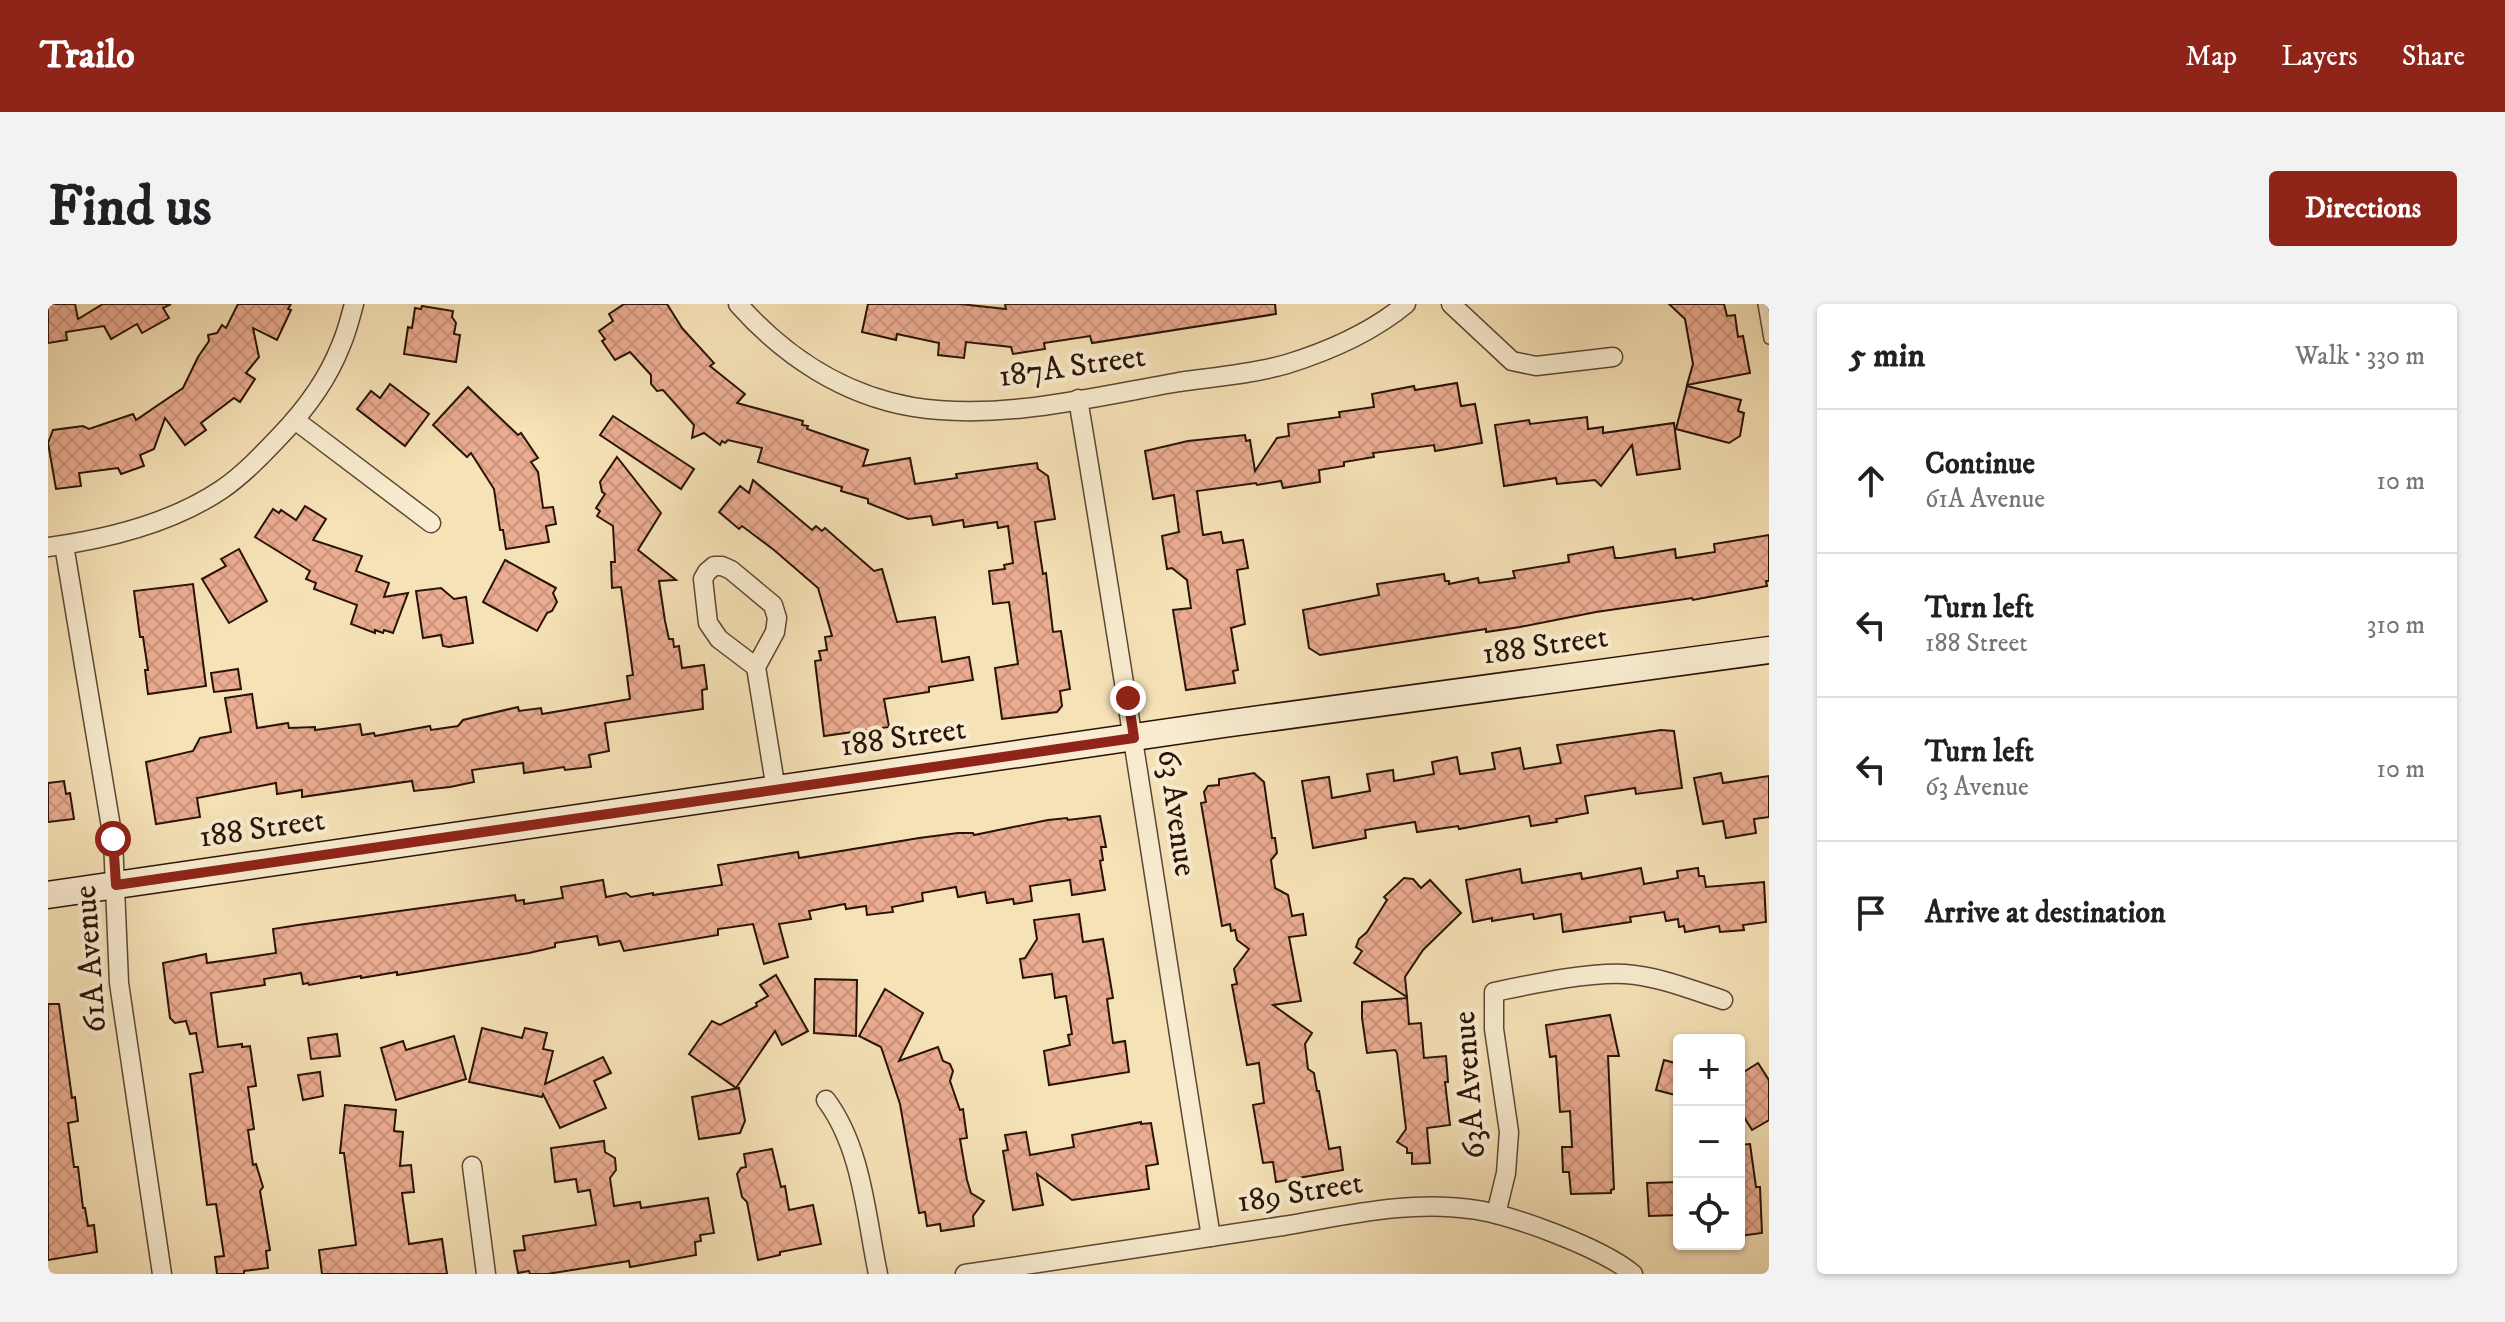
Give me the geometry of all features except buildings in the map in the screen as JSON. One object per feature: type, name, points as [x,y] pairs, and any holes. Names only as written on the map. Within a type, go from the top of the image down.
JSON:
[{"type":"street","points":[[56,546],[118,534],[157,522],[190,508],[222,489],[254,463],[295,420],[329,371],[354,304]]},
{"type":"street","name":"187A Street","points":[[738,304],[787,351],[825,378],[911,407],[955,411],[1012,408],[1078,399],[1283,365],[1320,353],[1360,334],[1406,304]]},
{"type":"street","points":[[1451,304],[1512,361],[1536,366],[1613,357]]},
{"type":"street","name":"63 Avenue","points":[[1078,399],[1211,1237]]},
{"type":"street","points":[[295,420],[431,523]]},
{"type":"street","name":"61A Avenue","points":[[56,546],[113,839],[119,983],[162,1274]]},
{"type":"street","points":[[756,667],[719,639],[708,623],[703,579],[714,566],[731,570],[773,605],[777,618],[775,632],[756,667],[776,790]]},
{"type":"street","name":"188 Street","points":[[48,895],[1769,650]]},
{"type":"street","name":"63A Avenue","points":[[1496,1214],[1506,1173],[1509,1132],[1494,1029],[1494,992],[1600,975],[1625,974],[1723,1000]]},
{"type":"street","points":[[826,1100],[840,1118],[853,1153],[878,1274]]},
{"type":"street","points":[[472,1166],[486,1274]]},
{"type":"street","name":"189 Street","points":[[965,1274],[1400,1208],[1468,1208],[1496,1214],[1581,1245],[1633,1274]]},
{"type":"lane","points":[[1763,304],[1769,339]]},
{"type":"route","points":[[113,839],[116,885],[1134,738],[1128,698]]}]
